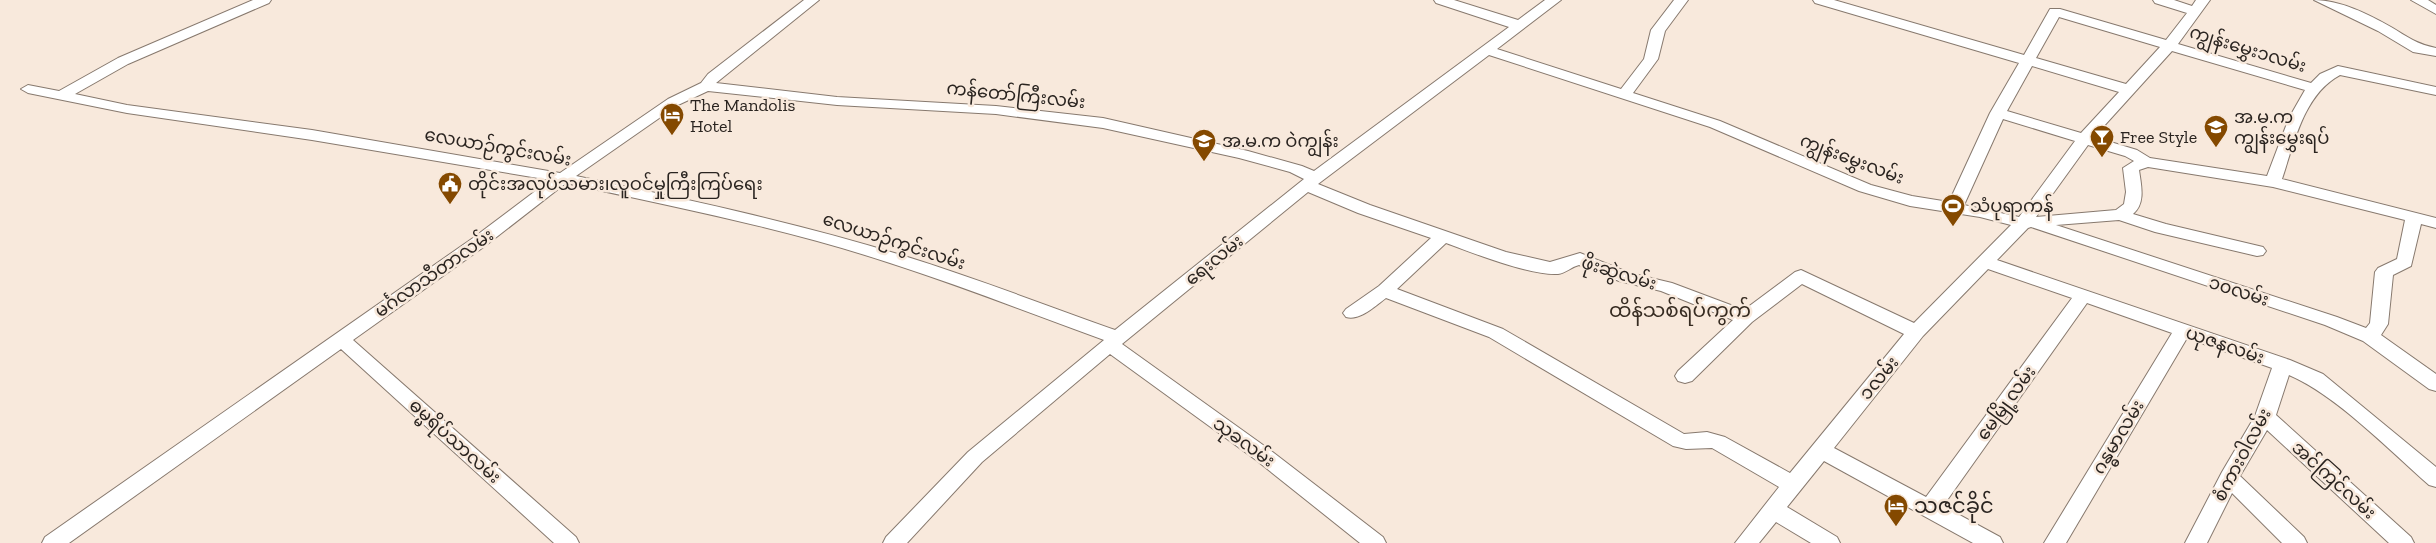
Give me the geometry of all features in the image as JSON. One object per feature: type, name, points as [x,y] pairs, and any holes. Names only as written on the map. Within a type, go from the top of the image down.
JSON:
[{"type":"street","points":[[62,95],[123,61],[264,0]]},
{"type":"street","name":"မင်္ဂလာသီတာလမ်း","points":[[53,543],[480,242],[564,178],[673,102],[706,86],[713,77],[812,0]]},
{"type":"street","points":[[1441,0],[1520,26]]},
{"type":"street","name":"ရေးလမ်း","points":[[894,543],[975,457],[1114,341],[1311,182],[1554,0]]},
{"type":"street","points":[[1625,94],[1651,59],[1658,30],[1680,0]]},
{"type":"street","points":[[1820,0],[2028,59],[2129,90]]},
{"type":"street","points":[[2026,222],[2085,138],[2170,45],[2199,5],[2160,0]]},
{"type":"street","points":[[2321,0],[2383,28],[2418,49],[2436,52]]},
{"type":"street","points":[[2426,1],[2436,10]]},
{"type":"street","name":"ကျွန်းမွှေး၁လမ်း","points":[[2028,59],[2055,12],[2314,88]]},
{"type":"street","name":"ကျွန်းမွှေးလမ်း","points":[[1486,50],[1715,124],[1865,188],[1910,201],[2026,222]]},
{"type":"street","points":[[1954,208],[1998,113],[2028,59]]},
{"type":"street","points":[[2273,182],[2294,121],[2314,88],[2333,71],[2338,70],[2436,91]]},
{"type":"street","name":"ကန်တော်ကြီးလမ်း","points":[[706,86],[837,101],[996,110],[1103,123],[1242,154],[1296,169],[1311,182]]},
{"type":"street","name":"လေယာဉ်ကွင်းလမ်း","points":[[28,89],[127,109],[312,135],[564,178],[828,239],[896,260],[1114,341]]},
{"type":"street","points":[[1998,113],[2131,153],[2146,162],[2273,182],[2436,223]]},
{"type":"street","points":[[2120,214],[2132,206],[2134,192],[2131,168],[2146,162]]},
{"type":"street","name":"ဖိုးဆွဲလမ်း","points":[[1311,182],[1364,209],[1443,237],[1542,267],[1559,268],[1570,261],[1580,259],[1625,277],[1666,287],[1746,318]]},
{"type":"street","points":[[2026,222],[2120,214],[2161,228],[2257,251]]},
{"type":"street","points":[[2370,337],[2379,324],[2384,272],[2405,262],[2414,218]]},
{"type":"street","name":"၁လမ်း","points":[[1746,543],[1820,449],[1893,363],[1916,332],[2026,222]]},
{"type":"street","name":"၁၀လမ်း","points":[[2026,222],[2331,321],[2370,337],[2428,371],[2436,384]]},
{"type":"street","points":[[1352,313],[1386,290],[1443,237]]},
{"type":"street","name":"ယုဇနလမ်း","points":[[1986,262],[2283,365],[2316,379],[2374,425],[2436,479]]},
{"type":"street","points":[[1685,376],[1746,318],[1801,276],[1916,332]]},
{"type":"street","points":[[1386,290],[1424,307],[1496,333],[1680,441],[1691,443],[1706,438],[1718,442],[1792,484]]},
{"type":"street","name":"မေမြို့လမ်း","points":[[1929,509],[2082,296]]},
{"type":"street","name":"ဂန္ဓမာလမ်း","points":[[2055,543],[2182,330]]},
{"type":"street","name":"ဓမ္မရိပ်သာလမ်း","points":[[342,339],[568,543]]},
{"type":"street","name":"သုခလမ်း","points":[[1114,341],[1375,543]]},
{"type":"street","name":"စံကားဝါလမ်း","points":[[2196,543],[2229,478],[2265,417],[2283,365]]},
{"type":"street","name":"အင်ကြင်လမ်း","points":[[2265,417],[2403,543]]},
{"type":"street","points":[[1820,449],[1992,543]]},
{"type":"street","points":[[2229,478],[2296,543]]},
{"type":"street","points":[[1772,509],[1829,543]]},
{"type":"place","name":"The Mandolis Hotel","points":[[672,136]]},
{"type":"place","name":"အ.မ.က ကျွန်းမွှေးရပ်","points":[[2216,148]]},
{"type":"place","name":"Free Style","points":[[2102,158]]},
{"type":"place","name":"အ.မ.က ဝဲကျွန်း","points":[[1204,162]]},
{"type":"place","name":"တိုင်းအလုပ်သမား၊လူဝင်မှုကြီးကြပ်ရေး","points":[[450,205]]},
{"type":"place","name":"သံပုရာကန်","points":[[1953,227]]},
{"type":"place","name":"သဇင်ခိုင်","points":[[1896,527]]},
{"type":"district","name":"ထိန်သစ်ရပ်ကွက်","points":[[1680,310]]}]
